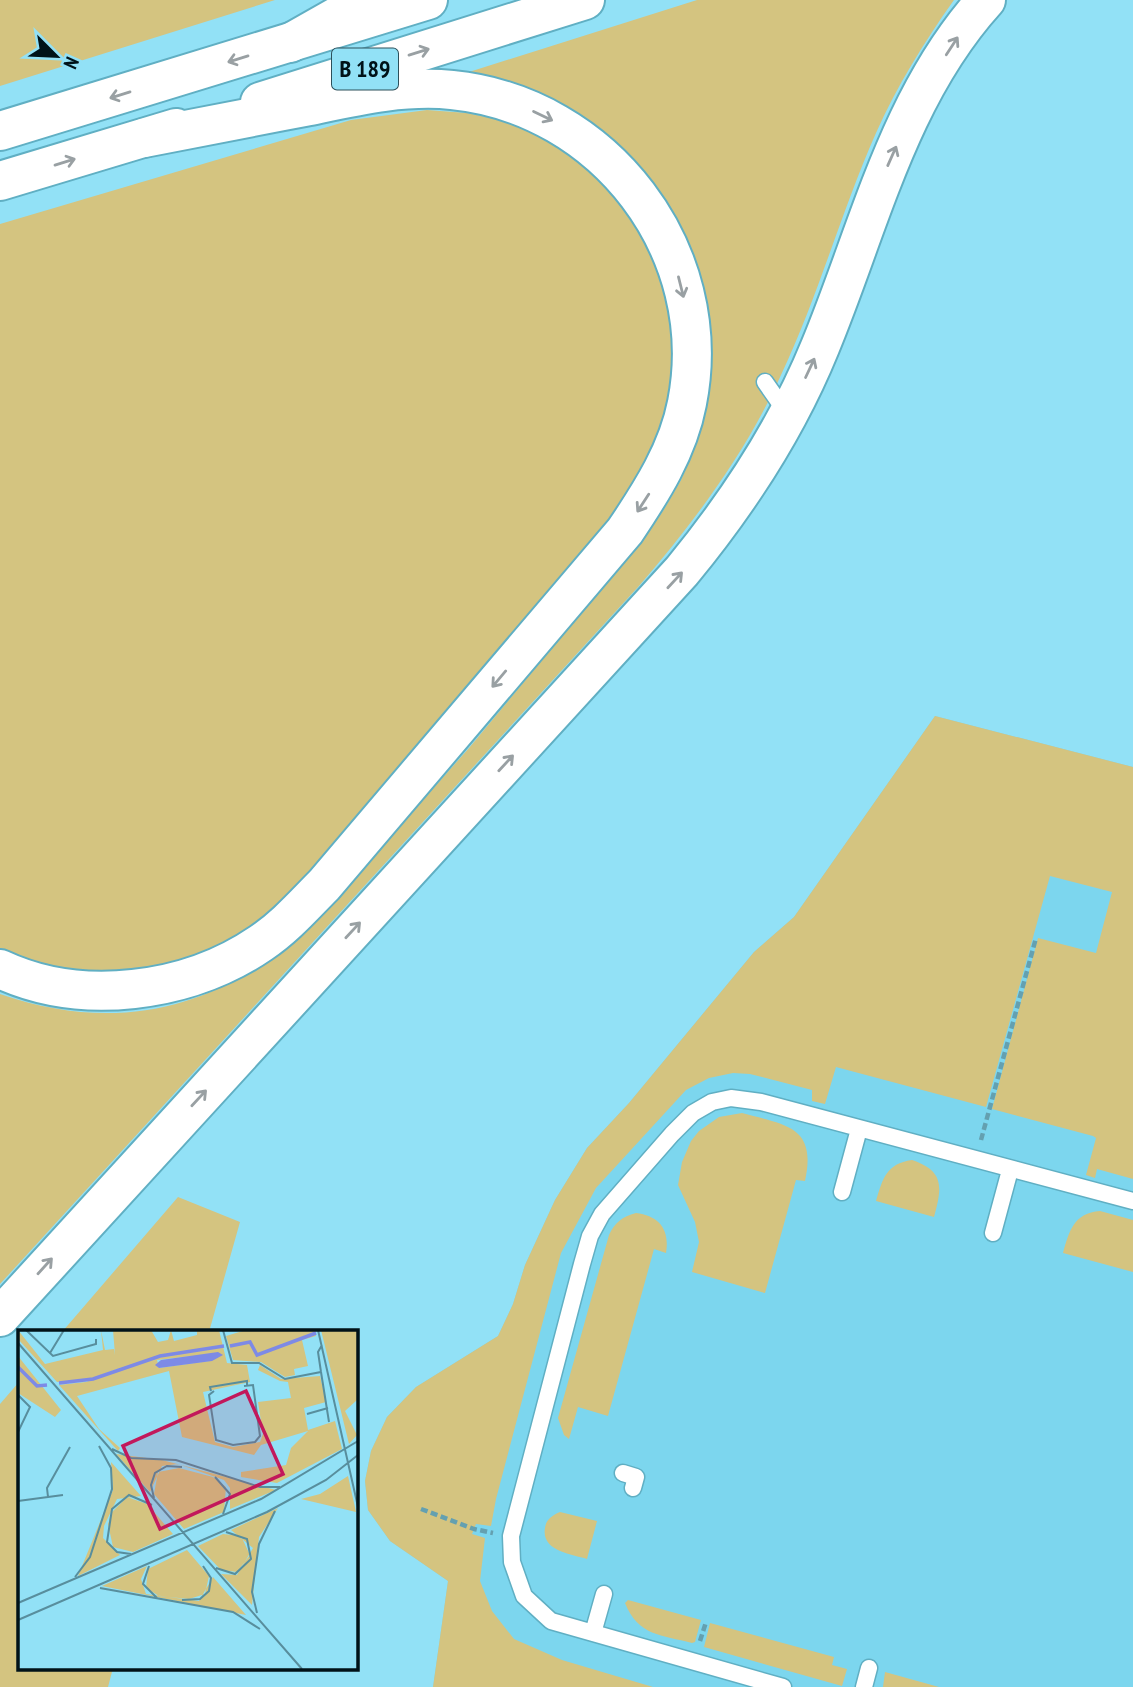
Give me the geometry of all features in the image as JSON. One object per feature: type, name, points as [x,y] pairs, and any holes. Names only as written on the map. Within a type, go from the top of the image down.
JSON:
[{"type":"highway","points":[[290,43],[366,0]]},
{"type":"highway","name":"B 189","points":[[0,131],[428,0]]},
{"type":"highway","name":"B 189","points":[[0,181],[585,0]]},
{"type":"highway","points":[[0,1317],[707,541],[757,469],[788,414],[823,340],[888,165],[906,127],[944,57],[986,0]]},
{"type":"highway","points":[[0,970],[59,986],[110,990],[162,985],[220,966],[257,946],[282,926],[324,885],[625,531],[666,465],[687,404],[691,371],[689,327],[678,275],[661,229],[623,175],[603,156],[550,119],[520,106],[478,94],[452,90],[401,90],[144,138]]},
{"type":"lane","points":[[765,382],[788,414]]},
{"type":"lane","points":[[783,1687],[551,1621],[524,1596],[512,1562],[511,1536],[582,1264],[590,1236],[602,1214],[693,1113],[712,1102],[731,1098],[761,1102],[1133,1201]]},
{"type":"lane","points":[[842,1192],[859,1129]]},
{"type":"lane","points":[[993,1233],[1010,1170]]},
{"type":"lane","points":[[623,1473],[636,1477],[633,1488]]},
{"type":"lane","points":[[593,1633],[604,1594]]},
{"type":"lane","points":[[864,1687],[869,1668]]},
{"type":"path","points":[[976,1161],[1035,938]]},
{"type":"path","points":[[421,1509],[474,1529],[511,1536]]},
{"type":"shaded area","points":[[0,0],[275,0],[0,86]]},
{"type":"shaded area","points":[[697,0],[954,0],[912,65],[876,133],[807,315],[767,404],[718,486],[699,512],[639,586],[0,1284],[0,994],[44,1006],[86,1012],[126,1012],[166,1006],[204,995],[241,977],[277,954],[312,925],[469,748],[642,540],[681,480],[694,449],[706,405],[709,343],[679,229],[469,72]]},
{"type":"shaded area","points":[[427,110],[467,113],[506,121],[537,134],[567,151],[596,174],[622,201],[641,230],[668,296],[673,331],[672,389],[662,432],[620,510],[289,897],[248,930],[191,961],[106,974],[43,968],[0,952],[0,224],[351,120]]},
{"type":"shaded area","points":[[935,716],[1133,767],[1133,1687],[433,1687],[448,1581],[390,1541],[368,1510],[365,1481],[371,1451],[387,1417],[416,1387],[498,1336],[513,1304],[525,1265],[555,1200],[587,1148],[629,1103],[754,952],[794,917]]},
{"type":"shaded area","points":[[935,716],[1133,767],[1133,1179],[1097,1169],[1095,1178],[1086,1175],[1096,1138],[1093,1136],[992,1109],[1038,938],[1096,953],[1112,892],[1050,876],[986,1107],[836,1067],[825,1104],[812,1101],[812,1090],[750,1074],[733,1073],[709,1078],[686,1090],[596,1188],[561,1253],[491,1526],[476,1524],[472,1534],[485,1538],[480,1581],[492,1611],[514,1639],[562,1660],[653,1687],[433,1687],[448,1581],[390,1541],[368,1510],[365,1481],[371,1451],[387,1417],[416,1387],[498,1336],[513,1304],[525,1265],[555,1200],[587,1148],[629,1103],[754,952],[794,917]]},
{"type":"shaded area","points":[[742,1113],[784,1125],[794,1131],[802,1138],[808,1163],[805,1181],[796,1180],[765,1293],[692,1272],[699,1242],[695,1222],[678,1185],[682,1162],[691,1141],[699,1131],[719,1117]]},
{"type":"shaded area","points":[[912,1160],[923,1164],[936,1175],[939,1197],[934,1217],[876,1201],[887,1173],[896,1165]]},
{"type":"shaded area","points":[[178,1197],[240,1222],[210,1330],[64,1330]]},
{"type":"shaded area","points":[[1100,1211],[1133,1220],[1133,1272],[1063,1253],[1070,1231],[1078,1219],[1091,1212]]},
{"type":"shaded area","points":[[636,1213],[651,1217],[661,1225],[666,1237],[666,1253],[654,1249],[608,1416],[578,1407],[569,1439],[564,1435],[558,1418],[609,1235],[620,1221]]},
{"type":"shaded area","points":[[18,1383],[18,1670],[112,1670],[108,1687],[0,1687],[0,1404]]},
{"type":"shaded area","points":[[560,1512],[597,1521],[587,1559],[558,1550],[548,1542],[545,1536],[547,1522]]},
{"type":"shaded area","points":[[628,1600],[701,1620],[695,1642],[661,1636],[644,1628],[630,1614],[625,1603]]},
{"type":"shaded area","points":[[710,1623],[834,1657],[832,1665],[847,1669],[842,1686],[704,1647]]},
{"type":"shaded area","points":[[885,1672],[939,1687],[883,1687]]}]
